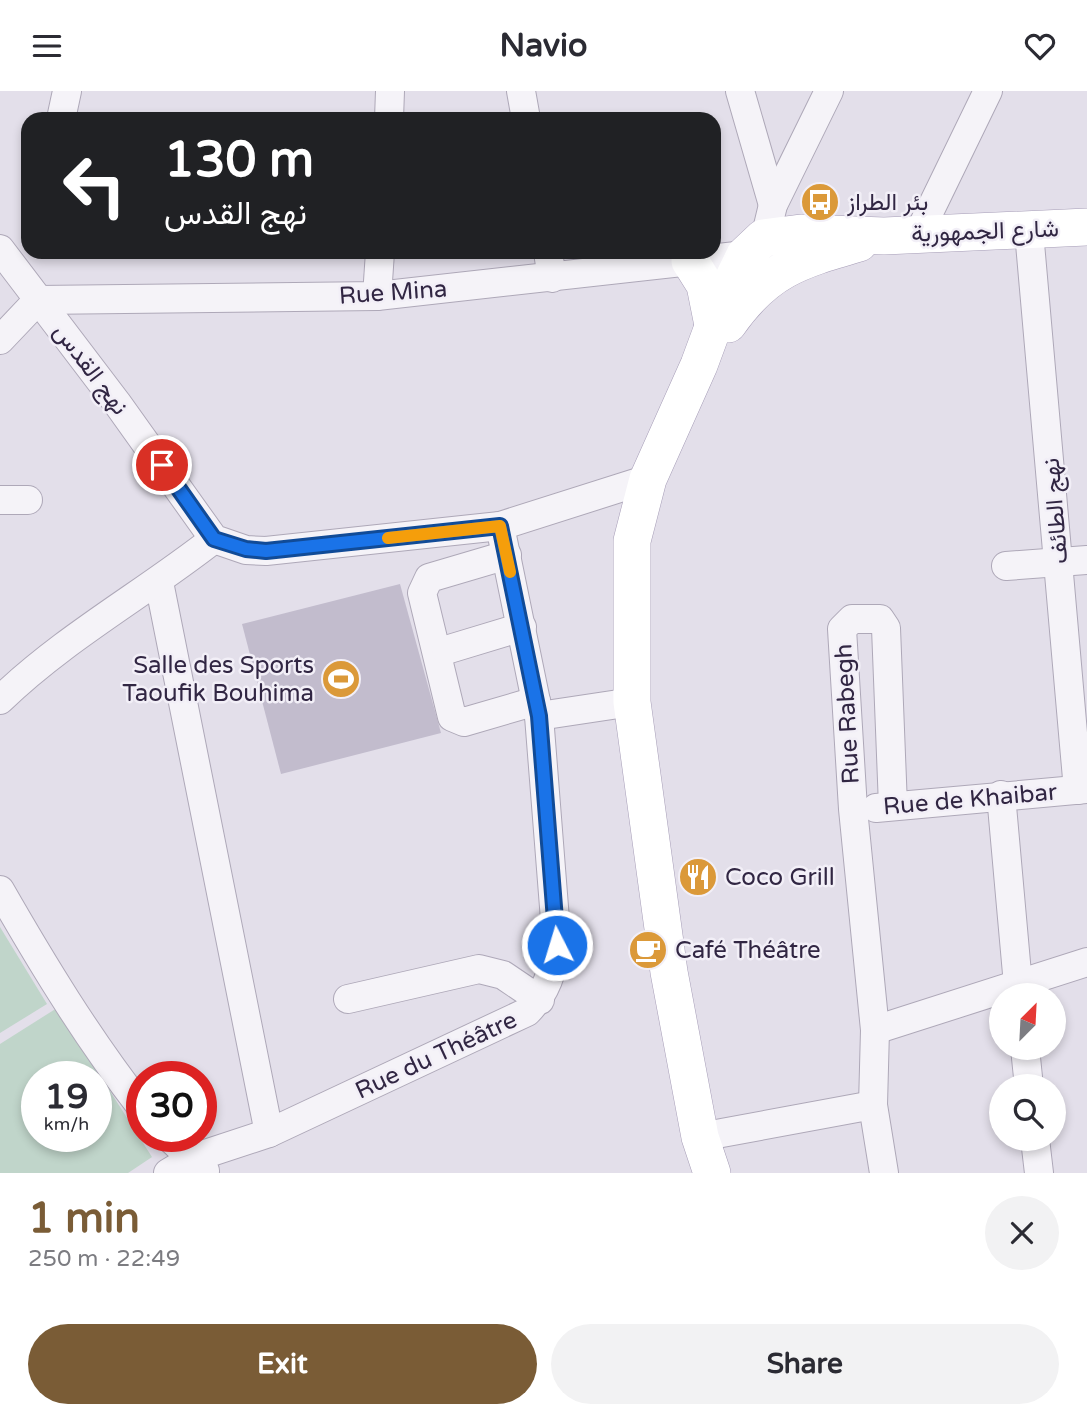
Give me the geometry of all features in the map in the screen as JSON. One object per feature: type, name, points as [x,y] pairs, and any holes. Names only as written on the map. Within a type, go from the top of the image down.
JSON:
[{"type":"main road","name":"شارع الجمهورية","points":[[761,245],[803,261],[901,235],[1030,232],[1087,227]]},
{"type":"main road","points":[[712,1173],[701,1137],[667,959],[632,702],[632,541],[648,479],[699,365],[713,325],[761,245]]},
{"type":"main road","points":[[699,365],[741,305],[761,245]]},
{"type":"main road","points":[[690,261],[705,285],[713,325]]},
{"type":"street","points":[[62,112],[67,91]]},
{"type":"street","points":[[389,112],[390,91]]},
{"type":"street","points":[[522,91],[525,112]]},
{"type":"street","points":[[740,91],[761,245]]},
{"type":"street","points":[[761,245],[829,91]]},
{"type":"street","points":[[901,235],[988,91]]},
{"type":"street","name":"نهج الطائف","points":[[1030,232],[1073,561],[1082,789]]},
{"type":"street","name":"Rue Mina","points":[[721,254],[761,245]]},
{"type":"street","name":"نهج القدس","points":[[0,249],[214,539]]},
{"type":"street","points":[[0,340],[32,292],[32,259]]},
{"type":"street","points":[[377,296],[380,259]]},
{"type":"street","name":"Rue Mina","points":[[32,292],[377,296],[550,265],[699,259]]},
{"type":"street","points":[[0,700],[85,631],[159,582],[214,539],[246,549],[266,551],[500,526],[648,479]]},
{"type":"street","points":[[0,500],[28,500]]},
{"type":"street","name":"Rue du Théâtre","points":[[168,1173],[199,1165],[269,1133],[527,1012],[540,1000],[549,982],[557,945],[538,709],[500,526]]},
{"type":"street","points":[[507,555],[429,578],[422,593],[452,717],[464,722],[538,709],[632,702]]},
{"type":"street","points":[[1006,566],[1073,561]]},
{"type":"street","points":[[159,582],[269,1133]]},
{"type":"street","name":"Rue Rabegh","points":[[884,1173],[873,1105],[875,1030],[853,809],[842,629],[852,619],[880,619],[886,628],[893,806]]},
{"type":"street","points":[[446,650],[522,627]]},
{"type":"street","name":"Rue de Khaibar","points":[[853,809],[1082,789]]},
{"type":"street","points":[[1001,795],[1017,983]]},
{"type":"street","points":[[0,890],[106,1062],[126,1088]]},
{"type":"street","points":[[1035,983],[1087,962]]},
{"type":"street","points":[[348,999],[479,969],[503,975],[540,1000]]},
{"type":"street","points":[[875,1030],[989,998]]},
{"type":"street","points":[[701,1137],[873,1105]]},
{"type":"street","points":[[1036,1151],[1039,1173]]},
{"type":"street","points":[[185,1152],[199,1165]]},
{"type":"green space","points":[[0,927],[47,1004],[0,1033]]},
{"type":"green space","points":[[57,1008],[91,1061],[21,1061],[21,1152],[112,1152],[112,1094],[126,1116],[126,1152],[149,1152],[152,1157],[128,1173],[0,1173],[0,1044]]},
{"type":"building","name":"Salle des Sports Taoufik Bouhima","points":[[400,584],[441,733],[281,774],[242,624]]},
{"type":"slow traffic","points":[[388,538],[500,526],[510,572]]},
{"type":"place","name":"بئر الطراز","points":[[820,202]]},
{"type":"place","name":"Salle des Sports Taoufik Bouhima","points":[[341,679]]},
{"type":"place","name":"Coco Grill","points":[[698,877]]},
{"type":"place","name":"Café Théâtre","points":[[648,950]]},
{"type":"route","points":[[162,465],[214,539],[226,545],[246,549],[266,551],[500,526],[539,716],[557,945]]}]
